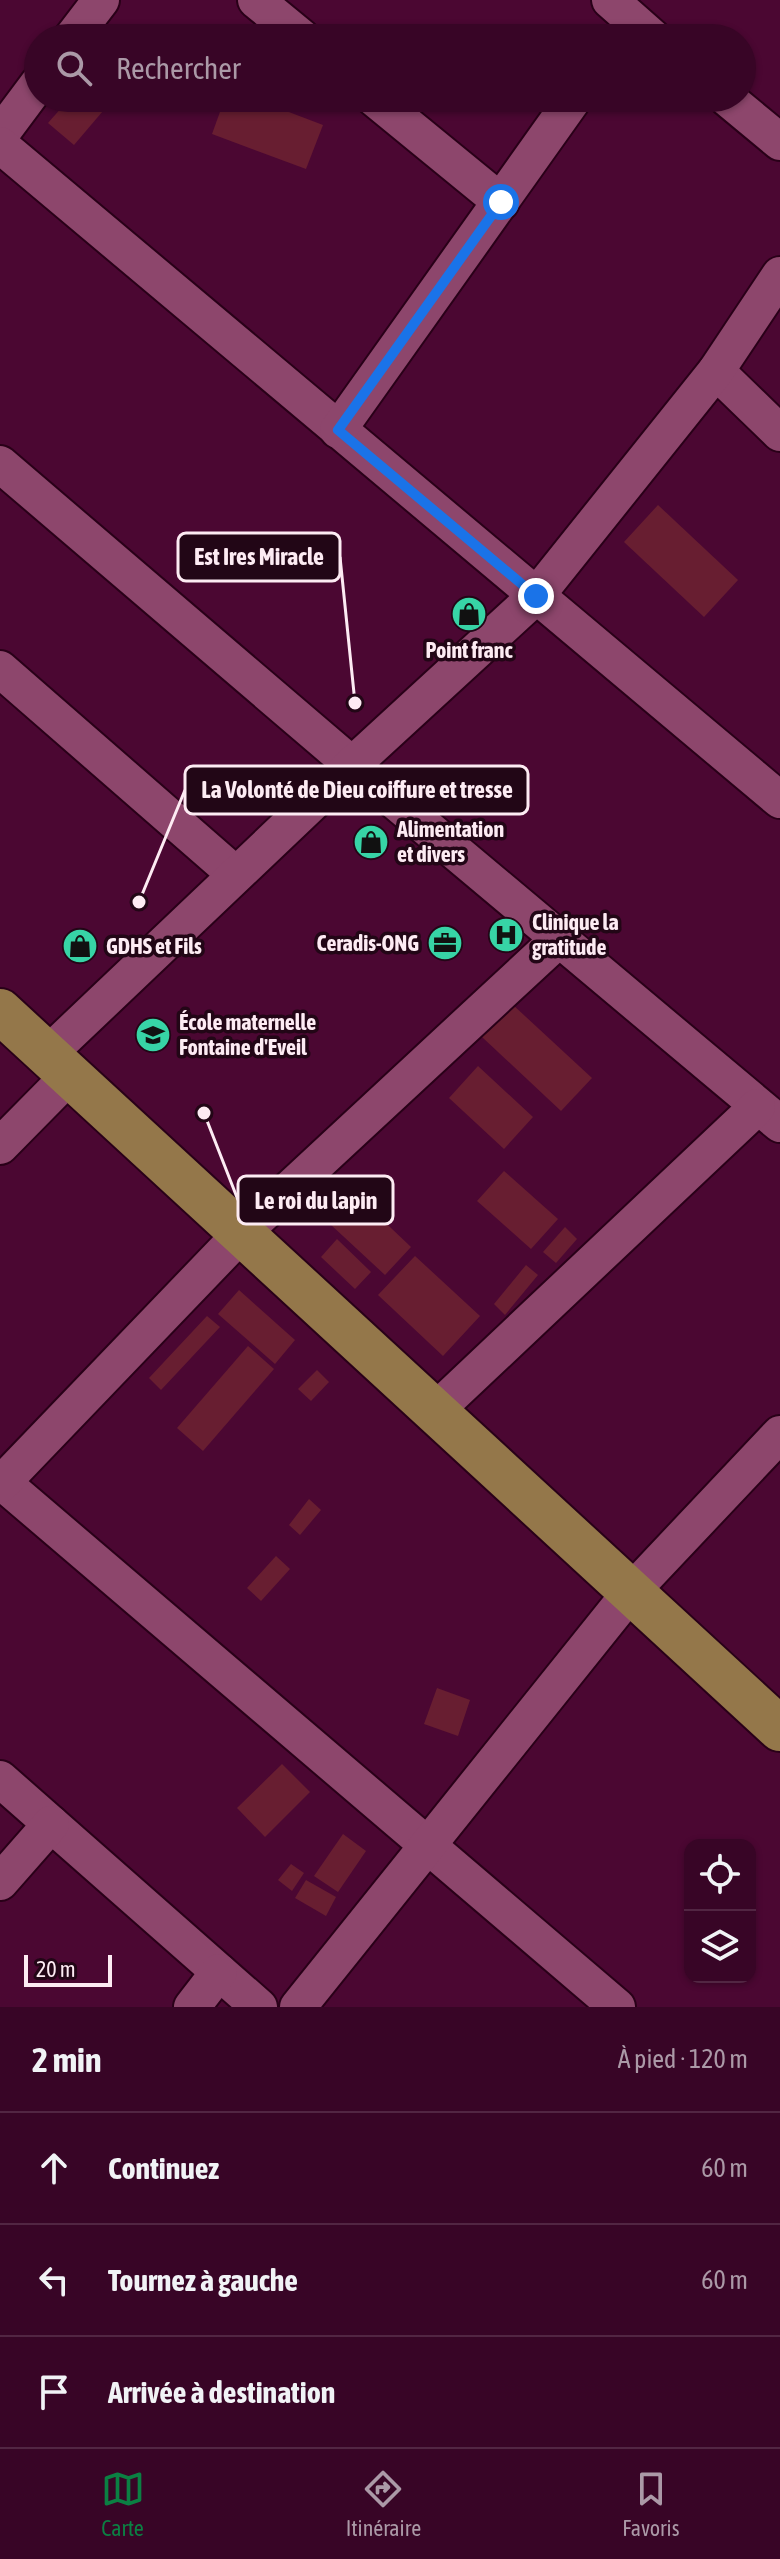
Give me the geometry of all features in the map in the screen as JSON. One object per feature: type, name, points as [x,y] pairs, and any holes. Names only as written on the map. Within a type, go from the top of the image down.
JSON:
[{"type":"main road","points":[[0,1011],[780,1729]]},
{"type":"street","points":[[83,24],[101,0]]},
{"type":"street","points":[[256,0],[285,24]]},
{"type":"street","points":[[0,135],[24,103]]},
{"type":"street","points":[[391,112],[501,202]]},
{"type":"street","points":[[338,430],[564,112]]},
{"type":"street","points":[[744,112],[780,142]]},
{"type":"street","points":[[0,145],[780,800]]},
{"type":"street","points":[[0,1146],[59,1064],[235,874],[536,596],[716,371],[780,275]]},
{"type":"street","points":[[716,371],[780,433]]},
{"type":"street","points":[[0,464],[769,1115],[434,1412]]},
{"type":"street","points":[[0,669],[235,874]]},
{"type":"street","points":[[559,939],[241,1234],[1,1483],[617,2007]]},
{"type":"street","points":[[298,2007],[630,1593],[780,1434]]},
{"type":"street","points":[[0,1779],[259,2007]]},
{"type":"street","points":[[0,1882],[51,1824]]},
{"type":"street","points":[[192,2007],[219,1972]]},
{"type":"building","points":[[58,112],[102,112],[74,145],[48,123]]},
{"type":"building","points":[[220,112],[289,112],[323,125],[306,169],[212,134]]},
{"type":"building","points":[[658,505],[738,580],[704,617],[624,542]]},
{"type":"building","points":[[512,1004],[592,1078],[561,1111],[482,1037]]},
{"type":"building","points":[[478,1066],[533,1117],[504,1149],[449,1098]]},
{"type":"building","points":[[329,1169],[411,1247],[385,1275],[302,1198]]},
{"type":"building","points":[[504,1171],[558,1219],[531,1249],[477,1201]]},
{"type":"building","points":[[565,1227],[577,1239],[556,1263],[543,1252]]},
{"type":"building","points":[[337,1239],[371,1272],[355,1289],[321,1257]]},
{"type":"building","points":[[415,1256],[480,1316],[443,1356],[378,1295]]},
{"type":"building","points":[[526,1265],[538,1275],[505,1315],[494,1304]]},
{"type":"building","points":[[239,1290],[295,1340],[275,1364],[218,1314]]},
{"type":"building","points":[[207,1316],[220,1327],[161,1390],[149,1378]]},
{"type":"building","points":[[248,1346],[274,1369],[203,1451],[177,1428]]},
{"type":"building","points":[[317,1370],[329,1382],[311,1401],[298,1389]]},
{"type":"building","points":[[309,1499],[321,1510],[300,1535],[289,1525]]},
{"type":"building","points":[[276,1556],[290,1569],[261,1601],[247,1588]]},
{"type":"building","points":[[437,1688],[470,1700],[458,1736],[424,1724]]},
{"type":"building","points":[[282,1764],[310,1792],[265,1837],[237,1808]]},
{"type":"building","points":[[343,1834],[366,1851],[338,1892],[314,1876]]},
{"type":"building","points":[[291,1864],[304,1873],[292,1891],[278,1880]]},
{"type":"building","points":[[306,1880],[336,1897],[326,1916],[295,1898]]},
{"type":"place","name":"Point franc","points":[[469,614]]},
{"type":"place","name":"Est Ires Miracle","points":[[355,703]]},
{"type":"place","name":"Alimentation et divers","points":[[371,842]]},
{"type":"place","name":"La Volonté de Dieu coiffure et tresse","points":[[139,902]]},
{"type":"place","name":"Clinique la gratitude","points":[[506,935]]},
{"type":"place","name":"Ceradis-ONG","points":[[445,943]]},
{"type":"place","name":"GDHS et Fils","points":[[80,946]]},
{"type":"place","name":"École maternelle Fontaine d'Eveil","points":[[153,1035]]},
{"type":"place","name":"Le roi du lapin","points":[[204,1113]]},
{"type":"route","points":[[501,202],[338,430],[536,596]]}]
